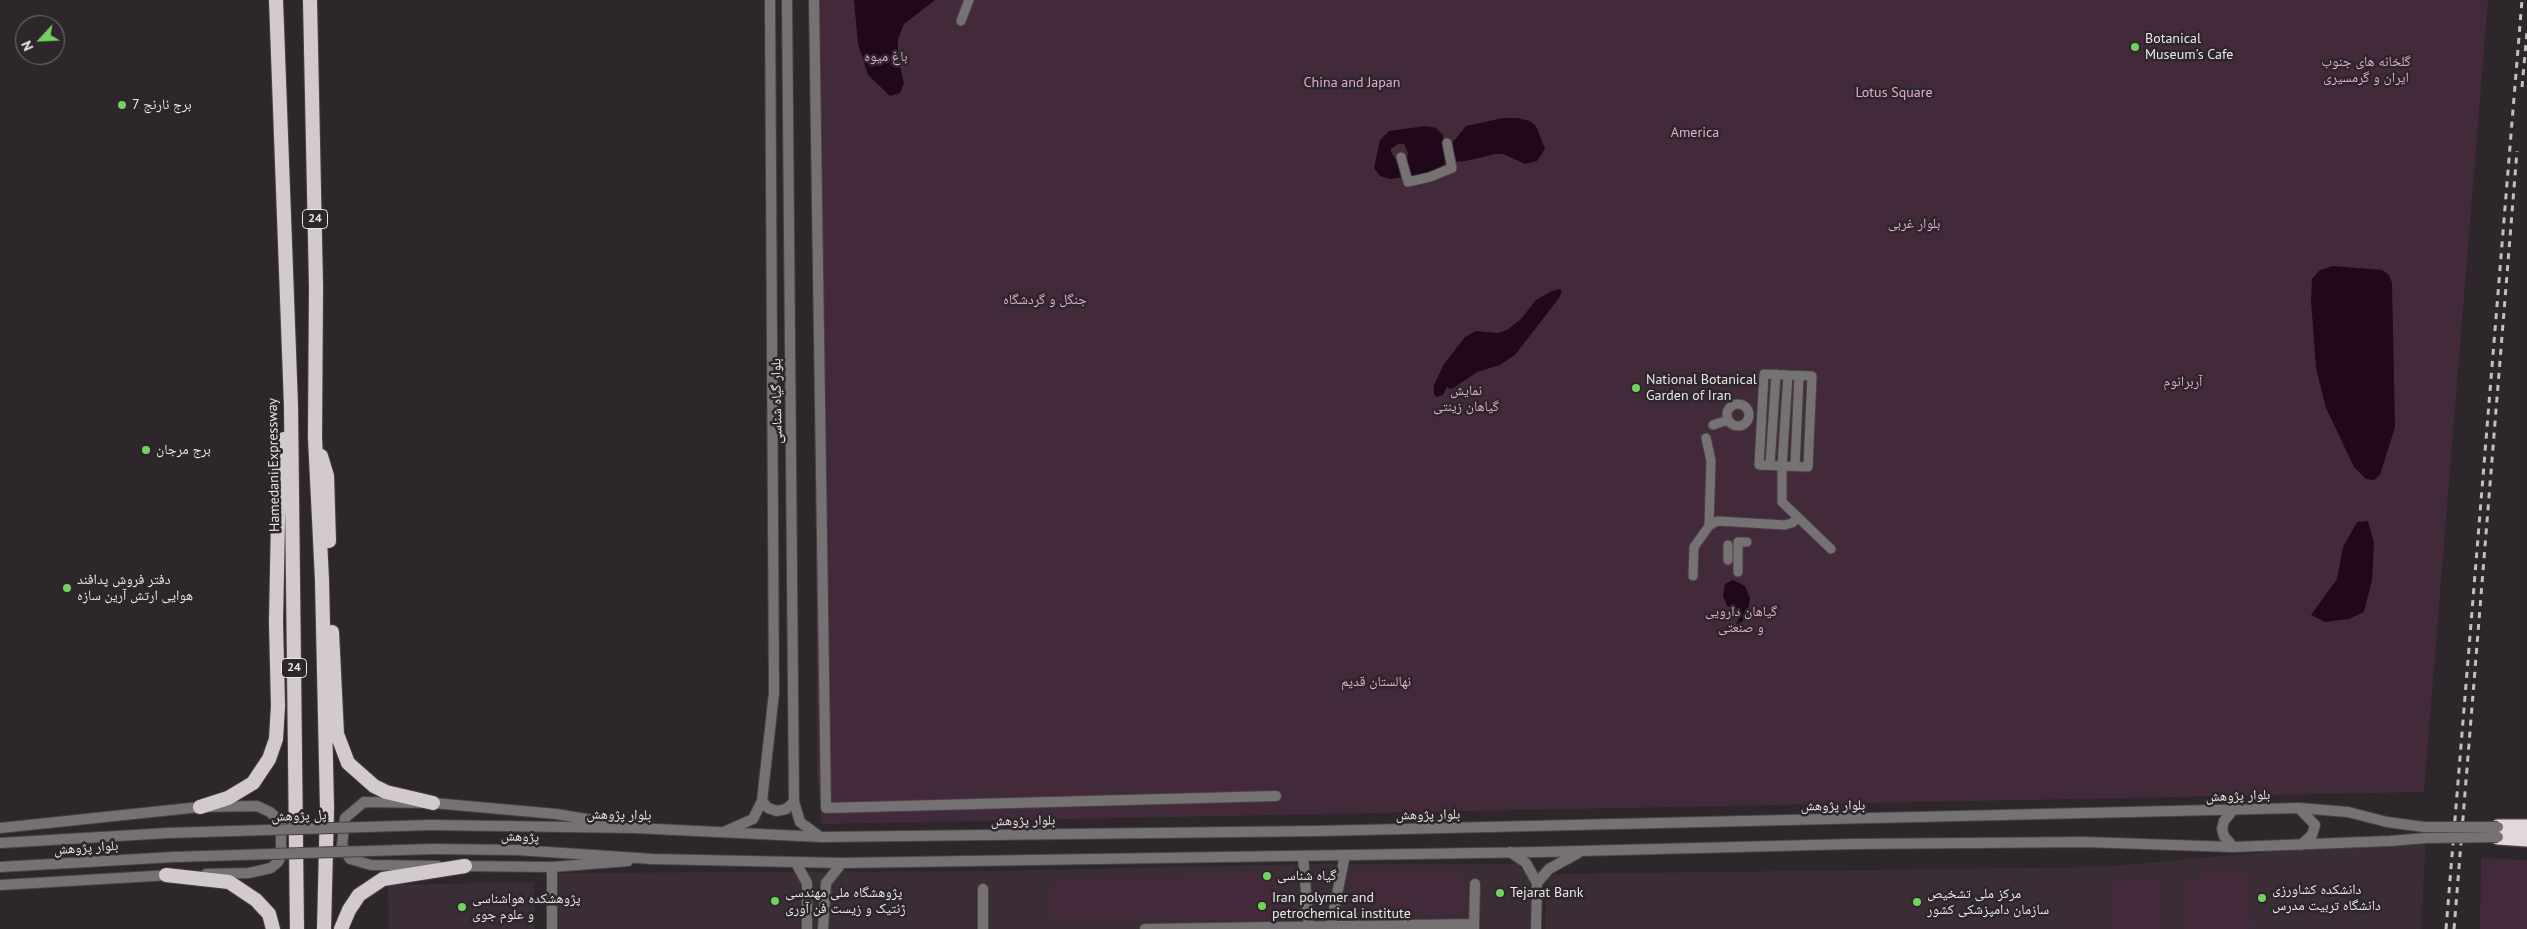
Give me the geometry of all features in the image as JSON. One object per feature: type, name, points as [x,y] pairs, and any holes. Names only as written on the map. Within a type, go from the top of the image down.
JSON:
[{"type":"highway","name":"Hamedani Expressway","points":[[276,0],[291,406],[297,929]]},
{"type":"highway","name":"24","points":[[310,0],[316,286],[315,438],[322,580],[327,808],[324,929]]},
{"type":"highway","points":[[200,808],[228,798],[253,784],[269,759],[276,739],[278,706],[276,622],[279,469],[291,406]]},
{"type":"highway","points":[[315,438],[327,476],[337,734],[348,763],[374,786],[386,792],[434,803]]},
{"type":"highway","points":[[2498,832],[2527,827]]},
{"type":"highway","points":[[2498,832],[2527,839]]},
{"type":"highway","points":[[341,929],[349,910],[359,895],[383,879],[465,866]]},
{"type":"highway","points":[[166,874],[229,882],[256,900],[269,914],[273,929]]},
{"type":"street","name":"بلوار گیاه شناسی","points":[[762,801],[774,693],[770,0]]},
{"type":"street","name":"بلوار گیاه شناسی","points":[[787,0],[794,802]]},
{"type":"street","points":[[814,0],[826,808],[1276,796]]},
{"type":"street","points":[[961,20],[969,0]]},
{"type":"street","points":[[1402,160],[1408,182],[1430,177],[1452,168],[1447,143]]},
{"type":"street","points":[[1764,374],[1776,374],[1812,376],[1808,467],[1759,464],[1764,374]]},
{"type":"street","points":[[1770,465],[1776,374]]},
{"type":"street","points":[[1788,375],[1782,466],[1782,502],[1831,549]]},
{"type":"street","points":[[1795,466],[1799,376]]},
{"type":"street","points":[[1763,392],[1811,396]]},
{"type":"street","points":[[1810,414],[1762,410],[1748,417],[1740,426],[1733,425],[1728,420],[1727,413],[1734,405],[1744,406],[1748,417],[1761,429],[1810,430]]},
{"type":"street","points":[[1713,425],[1728,420]]},
{"type":"street","points":[[1706,438],[1711,461],[1709,526]]},
{"type":"street","points":[[1760,446],[1809,449]]},
{"type":"street","points":[[1693,576],[1694,547],[1709,526],[1717,521],[1784,525],[1792,523],[1798,518]]},
{"type":"street","points":[[1738,572],[1731,553],[1738,542],[1747,542]]},
{"type":"street","points":[[719,833],[753,819],[762,801],[768,808],[777,812],[786,809],[794,802],[800,822],[813,833],[822,837]]},
{"type":"street","points":[[634,828],[556,814],[434,803],[364,802],[345,818],[342,845],[350,859],[360,863],[552,867],[652,859],[842,863],[1583,851],[1853,844],[2075,842],[2233,847],[2390,842],[2425,832],[2498,832]]},
{"type":"street","points":[[0,828],[200,808],[258,806],[270,812],[281,822],[282,856],[271,868],[261,872],[166,874],[0,885]]},
{"type":"street","points":[[2299,808],[2315,825],[2312,835],[2301,845]]},
{"type":"street","name":"بلوار پژوهش","points":[[431,826],[634,828],[822,837],[1317,831],[2299,808],[2348,812],[2425,832]]},
{"type":"street","points":[[2233,810],[2224,821],[2222,829],[2224,836],[2233,847]]},
{"type":"street","name":"پل پژوهش","points":[[168,833],[431,826]]},
{"type":"street","name":"بلوار پژوهش","points":[[0,843],[168,833]]},
{"type":"street","name":"پژوهش","points":[[174,856],[433,848],[606,854],[652,859]]},
{"type":"street","points":[[1537,883],[1549,869],[1583,851]]},
{"type":"street","points":[[1510,852],[1526,863],[1537,883],[1536,929]]},
{"type":"street","points":[[1330,927],[1345,855]]},
{"type":"street","name":"بلوار پژوهش","points":[[0,868],[174,856]]},
{"type":"street","points":[[1303,856],[1309,928]]},
{"type":"street","points":[[796,863],[807,883],[807,929]]},
{"type":"street","points":[[823,929],[826,883],[842,863]]},
{"type":"street","points":[[552,867],[552,929]]},
{"type":"street","points":[[1146,929],[1474,927],[1475,884]]},
{"type":"street","points":[[982,889],[983,929]]},
{"type":"shaded area","points":[[854,0],[935,0],[904,24],[898,39],[898,59],[904,83],[900,93],[890,96],[868,75],[858,44]]},
{"type":"shaded area","points":[[1503,118],[1517,118],[1530,121],[1536,126],[1545,149],[1537,161],[1525,164],[1503,154],[1495,154],[1466,161],[1447,162],[1432,173],[1390,179],[1380,176],[1374,168],[1380,140],[1389,131],[1426,126],[1436,128],[1443,135],[1443,144],[1450,146],[1466,126]],"holes":[[[1398,144],[1404,144],[1408,153],[1407,161],[1399,165],[1391,149]]]},
{"type":"shaded area","points":[[2333,266],[2382,270],[2389,275],[2392,283],[2395,427],[2380,475],[2374,480],[2366,479],[2354,467],[2326,408],[2316,368],[2311,300],[2312,279],[2320,270]]},
{"type":"shaded area","points":[[1560,289],[1562,291],[1559,298],[1515,355],[1500,365],[1477,372],[1451,389],[1447,387],[1443,395],[1437,397],[1434,395],[1434,385],[1444,364],[1465,337],[1476,331],[1498,333],[1507,330],[1521,319],[1536,300],[1552,291]]},
{"type":"shaded area","points":[[2368,521],[2374,543],[2372,580],[2364,612],[2349,619],[2325,622],[2311,615],[2337,579],[2343,547],[2357,522]]},
{"type":"shaded area","points":[[1733,580],[1745,586],[1750,598],[1745,618],[1742,622],[1736,624],[1739,618],[1737,609],[1727,606],[1723,596],[1725,584]]},
{"type":"shaded area","points":[[2426,838],[2421,929],[1545,929],[1546,887],[1548,879],[1554,874],[2100,867]]},
{"type":"shaded area","points":[[1313,864],[1517,864],[1531,883],[1530,929],[556,929],[555,873],[993,871]]},
{"type":"shaded area","name":"پژوهشکده هواشناسی و علوم جوی","points":[[534,882],[535,929],[389,929],[388,885]]},
{"type":"green space","name":"National Botanical Garden of Iran","points":[[813,0],[2488,0],[2424,792],[822,824],[817,775]]},
{"type":"green space","points":[[2481,858],[2527,860],[2527,929],[2480,929]]},
{"type":"green space","points":[[2200,870],[2248,871],[2252,880],[2253,929],[2183,929],[2183,881],[2200,880]]},
{"type":"green space","points":[[1357,871],[1457,871],[1463,876],[1466,886],[1466,915],[1341,917],[1337,913],[1339,899],[1345,898],[1351,876]]},
{"type":"green space","points":[[1269,872],[1270,878],[1276,883],[1284,898],[1300,899],[1302,912],[1294,919],[1057,923],[1048,915],[1045,903],[1047,890],[1054,882],[1063,879]]},
{"type":"green space","points":[[2110,879],[2159,879],[2160,929],[2110,929]]},
{"type":"railway","points":[[2446,929],[2522,0]]},
{"type":"railway","points":[[2522,87],[2527,32]]},
{"type":"railway","points":[[2454,929],[2517,151]]},
{"type":"place","name":"Botanical Museum's Cafe","points":[[2135,47]]},
{"type":"place","name":"برج نارنج 7","points":[[122,105]]},
{"type":"place","name":"National Botanical Garden of Iran","points":[[1636,388]]},
{"type":"place","name":"برج مرجان","points":[[146,450]]},
{"type":"place","name":"دفتر فروش پدافند هوایی ارتش آرین سازه","points":[[67,588]]},
{"type":"place","name":"گیاه شناسی","points":[[1267,876]]},
{"type":"place","name":"Tejarat Bank","points":[[1500,893]]},
{"type":"place","name":"دانشکده کشاورزی دانشگاه تربیت مدرس","points":[[2262,898]]},
{"type":"place","name":"پژوهشگاه ملی مهندسی ژنتیک و زیست فن آوری","points":[[775,901]]},
{"type":"place","name":"مرکز ملی تشخیص سازمان دامپزشکی کشور","points":[[1917,902]]},
{"type":"place","name":"Iran polymer and petrochemical institute","points":[[1262,906]]},
{"type":"place","name":"پژوهشکده هواشناسی و علوم جوی","points":[[462,907]]},
{"type":"park label","name":"باغ میوه","points":[[886,57]]},
{"type":"park label","name":"گلخانه های جنوب ایران و گرمسیری","points":[[2366,70]]},
{"type":"park label","name":"China and Japan","points":[[1352,83]]},
{"type":"park label","name":"Lotus Square","points":[[1894,93]]},
{"type":"park label","name":"America","points":[[1695,133]]},
{"type":"park label","name":"بلوار غربی","points":[[1914,224]]},
{"type":"park label","name":"جنگل و گردشگاه","points":[[1045,300]]},
{"type":"park label","name":"آربرانوم","points":[[2183,382]]},
{"type":"park label","name":"نمایش گیاهان زینتی","points":[[1466,400]]},
{"type":"park label","name":"گیاهان دارویی و صنعتی","points":[[1741,620]]},
{"type":"park label","name":"نهالستان قدیم","points":[[1376,682]]}]
